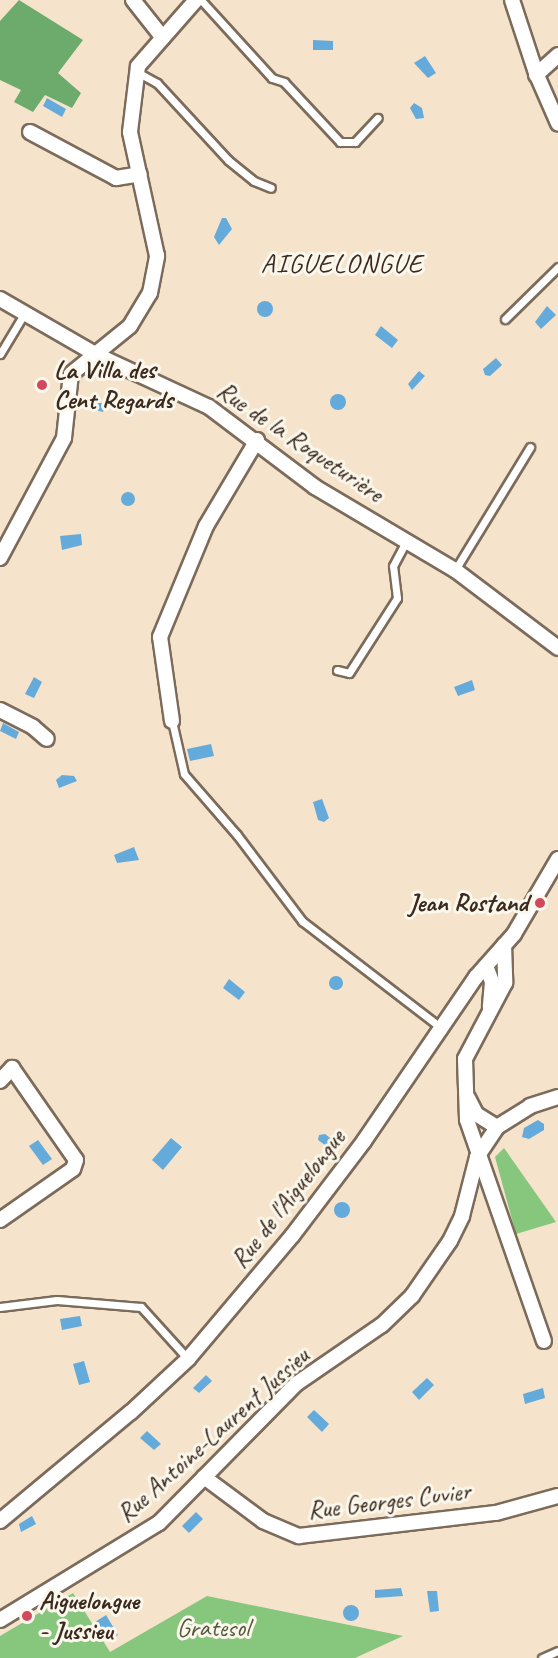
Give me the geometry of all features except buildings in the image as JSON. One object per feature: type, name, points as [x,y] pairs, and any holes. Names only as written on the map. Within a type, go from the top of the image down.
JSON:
[{"type":"street","points":[[133,0],[163,38]]},
{"type":"street","points":[[0,558],[64,438],[71,374],[130,326],[150,293],[157,256],[130,132],[137,72],[138,66],[196,0]]},
{"type":"street","points":[[512,0],[536,75],[558,123]]},
{"type":"street","points":[[536,75],[558,55]]},
{"type":"street","points":[[30,132],[116,178],[140,174]]},
{"type":"street","name":"Rue de la Roqueturière","points":[[0,299],[97,355],[209,407],[257,440],[315,487],[455,570],[558,648]]},
{"type":"street","points":[[172,721],[160,637],[206,526],[257,440]]},
{"type":"street","points":[[0,710],[33,727],[47,739]]},
{"type":"street","name":"Rue de l'Aiguelongue","points":[[0,1521],[131,1412],[188,1359],[292,1236],[443,1029],[486,966],[504,945],[558,859]]},
{"type":"street","points":[[504,945],[505,983],[465,1059],[465,1093],[477,1157],[509,1233],[544,1341]]},
{"type":"street","points":[[486,966],[492,982],[489,1015]]},
{"type":"street","points":[[0,1081],[12,1068],[76,1160],[73,1169],[0,1220]]},
{"type":"street","points":[[465,1093],[476,1114],[497,1127]]},
{"type":"street","name":"Rue Antoine-Laurent Jussieu","points":[[0,1620],[125,1546],[159,1522],[296,1384],[382,1325],[412,1296],[462,1216],[477,1157],[497,1127],[530,1106],[558,1097]]},
{"type":"street","name":"Rue Georges Cuvier","points":[[204,1477],[263,1521],[299,1536],[496,1513],[558,1496]]},
{"type":"lane","points":[[201,0],[272,78],[284,82],[340,142],[356,142],[377,118]]},
{"type":"lane","points":[[137,72],[157,83],[228,160],[254,181],[271,188]]},
{"type":"lane","points":[[505,319],[558,267]]},
{"type":"lane","points":[[0,354],[24,314]]},
{"type":"lane","points":[[455,570],[530,447]]},
{"type":"lane","points":[[337,670],[349,673],[397,598],[393,566],[407,540]]},
{"type":"lane","points":[[172,721],[184,774],[279,892],[316,933],[443,1029]]},
{"type":"lane","points":[[0,1307],[57,1300],[141,1307],[188,1359]]},
{"type":"lane","points":[[542,1658],[558,1651]]},
{"type":"green space","points":[[19,0],[83,40],[58,73],[81,93],[72,108],[45,95],[33,112],[14,102],[21,90],[0,80],[0,21]]},
{"type":"green space","points":[[504,1148],[556,1222],[516,1234],[495,1157]]},
{"type":"green space","name":"Gratesol","points":[[73,1593],[110,1652],[207,1596],[403,1636],[355,1658],[0,1658],[0,1636]]},
{"type":"water","points":[[313,40],[333,41],[333,50],[313,50]]},
{"type":"water","points":[[425,56],[436,73],[428,78],[414,63]]},
{"type":"water","points":[[47,98],[66,109],[62,117],[43,106]]},
{"type":"water","points":[[414,103],[422,108],[424,118],[416,119],[410,108]]},
{"type":"water","points":[[222,218],[226,218],[232,229],[219,245],[214,237]]},
{"type":"water","points":[[265,301],[271,303],[273,309],[271,315],[265,317],[259,315],[257,309],[259,303]]},
{"type":"water","points":[[547,306],[556,315],[541,329],[535,322]]},
{"type":"water","points":[[381,326],[398,340],[392,348],[375,335]]},
{"type":"water","points":[[496,358],[502,365],[490,376],[485,375],[483,369]]},
{"type":"water","points":[[419,371],[425,376],[412,390],[408,384]]},
{"type":"water","points":[[335,394],[341,394],[346,402],[344,408],[335,410],[330,405],[330,399]]},
{"type":"water","points":[[87,399],[105,404],[103,412],[85,407]]},
{"type":"water","points":[[125,492],[131,492],[135,499],[131,506],[125,506],[121,502],[121,496]]},
{"type":"water","points":[[81,534],[82,545],[62,550],[60,536]]},
{"type":"water","points":[[34,677],[42,682],[34,698],[25,694]]},
{"type":"water","points":[[472,680],[475,690],[458,696],[454,687]]},
{"type":"water","points":[[3,723],[19,732],[16,739],[0,731]]},
{"type":"water","points":[[211,744],[214,756],[190,761],[187,749]]},
{"type":"water","points":[[62,775],[74,776],[77,781],[59,788],[56,780]]},
{"type":"water","points":[[322,799],[329,818],[324,822],[318,820],[313,802]]},
{"type":"water","points":[[134,847],[139,860],[117,863],[114,855]]},
{"type":"water","points":[[336,976],[341,978],[343,983],[341,988],[336,990],[331,988],[329,983],[331,978]]},
{"type":"water","points":[[229,979],[245,992],[239,1000],[223,988]]},
{"type":"water","points":[[538,1120],[544,1124],[544,1130],[529,1139],[522,1137],[524,1128]]},
{"type":"water","points":[[325,1134],[337,1143],[332,1150],[318,1140],[319,1135]]},
{"type":"water","points":[[171,1138],[182,1147],[163,1170],[152,1160]]},
{"type":"water","points":[[38,1140],[52,1159],[43,1165],[29,1146]]},
{"type":"water","points":[[342,1202],[348,1204],[350,1210],[348,1216],[342,1218],[336,1216],[334,1210],[336,1204]]},
{"type":"water","points":[[80,1316],[82,1326],[62,1330],[60,1319]]},
{"type":"water","points":[[84,1361],[90,1382],[79,1385],[73,1364]]},
{"type":"water","points":[[206,1375],[212,1381],[199,1393],[193,1388]]},
{"type":"water","points":[[427,1378],[434,1385],[419,1400],[412,1392]]},
{"type":"water","points":[[543,1388],[545,1398],[525,1404],[523,1394]]},
{"type":"water","points":[[314,1410],[329,1424],[322,1432],[307,1417]]},
{"type":"water","points":[[147,1431],[161,1444],[154,1450],[140,1438]]},
{"type":"water","points":[[196,1512],[203,1519],[189,1533],[182,1526]]},
{"type":"water","points":[[32,1516],[36,1524],[21,1532],[19,1524]]},
{"type":"water","points":[[401,1588],[403,1596],[375,1598],[375,1590]]},
{"type":"water","points":[[427,1591],[437,1591],[439,1611],[430,1612]]},
{"type":"water","points":[[351,1605],[357,1607],[359,1613],[357,1619],[351,1621],[345,1619],[343,1613],[345,1607]]},
{"type":"water","points":[[106,1615],[118,1635],[107,1641],[95,1622]]},
{"type":"place","name":"La Villa des Cent Regards","points":[[42,385]]},
{"type":"place","name":"Jean Rostand","points":[[540,903]]},
{"type":"place","name":"Aiguelongue - Jussieu","points":[[27,1616]]},
{"type":"district","name":"AIGUELONGUE","points":[[342,264]]}]
